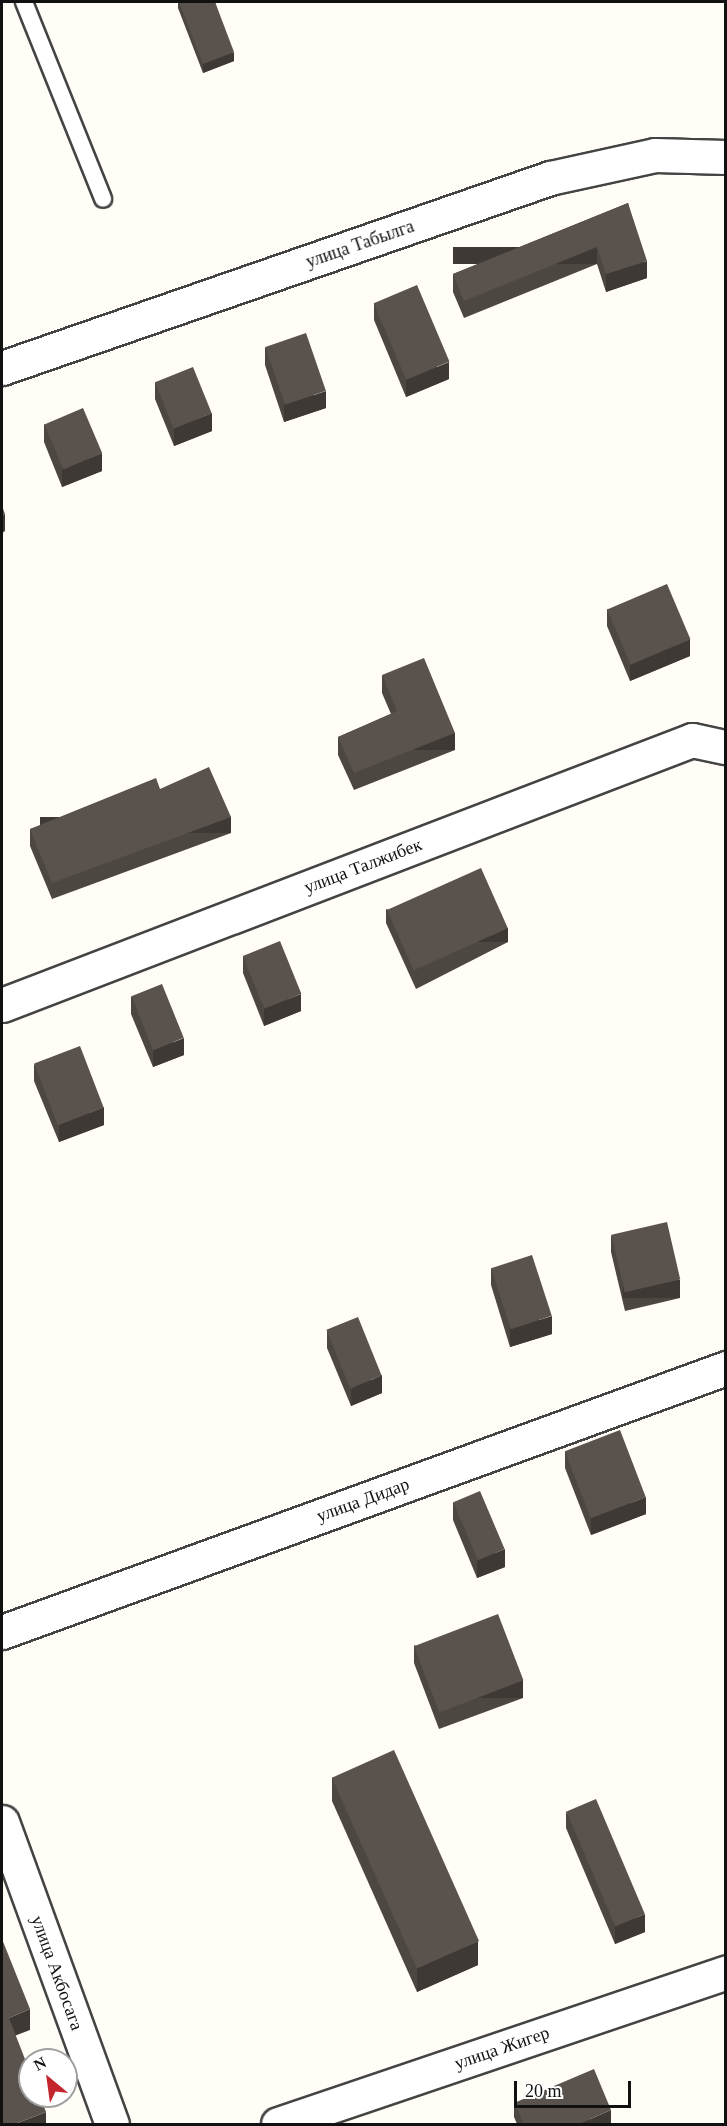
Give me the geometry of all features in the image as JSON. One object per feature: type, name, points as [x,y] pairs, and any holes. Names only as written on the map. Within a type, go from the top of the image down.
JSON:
[{"type":"street","name":"улица Табылга","points":[[2,368],[550,178],[655,155],[726,157]]},
{"type":"street","name":"улица Талжибек","points":[[2,1005],[692,740],[726,747]]},
{"type":"street","name":"улица Дидар","points":[[2,1632],[726,1368]]},
{"type":"street","name":"улица Акбосага","points":[[2,1822],[112,2124]]},
{"type":"street","name":"улица Жигер","points":[[278,2124],[726,1972]]},
{"type":"lane","points":[[24,2],[103,199]]},
{"type":"building","points":[[179,2],[215,2],[234,52],[203,64]]},
{"type":"building","points":[[628,203],[647,261],[606,274],[597,247],[464,301],[453,274]]},
{"type":"building","points":[[417,285],[449,361],[406,380],[374,303]]},
{"type":"building","points":[[306,333],[326,391],[285,405],[265,347]]},
{"type":"building","points":[[193,367],[212,413],[174,429],[155,382]]},
{"type":"building","points":[[83,408],[102,453],[63,470],[44,424]]},
{"type":"building","points":[[667,584],[690,639],[631,665],[607,609]]},
{"type":"building","points":[[424,658],[455,733],[354,773],[338,737],[397,711],[382,675]]},
{"type":"building","points":[[209,767],[231,817],[52,883],[30,829],[156,778],[160,789]]},
{"type":"building","points":[[481,868],[508,928],[414,970],[387,910]]},
{"type":"building","points":[[280,941],[301,994],[264,1009],[243,956]]},
{"type":"building","points":[[162,984],[184,1038],[153,1050],[131,996]]},
{"type":"building","points":[[80,1046],[104,1108],[58,1125],[34,1064]]},
{"type":"building","points":[[667,1222],[680,1279],[625,1292],[611,1235]]},
{"type":"building","points":[[532,1255],[552,1316],[511,1329],[491,1268]]},
{"type":"building","points":[[358,1317],[382,1375],[350,1388],[326,1330]]},
{"type":"building","points":[[620,1430],[646,1497],[591,1518],[565,1451]]},
{"type":"building","points":[[480,1491],[505,1549],[478,1560],[453,1502]]},
{"type":"building","points":[[498,1614],[523,1680],[439,1713],[414,1646]]},
{"type":"building","points":[[394,1750],[479,1941],[417,1969],[332,1778]]},
{"type":"building","points":[[596,1799],[645,1914],[615,1927],[567,1812]]},
{"type":"building","points":[[2,1939],[30,2009],[9,2018],[21,2048],[18,2048],[18,2108],[44,2108],[46,2112],[15,2124],[2,2124]]},
{"type":"building","points":[[594,2069],[611,2110],[579,2124],[524,2124],[514,2103]]}]
